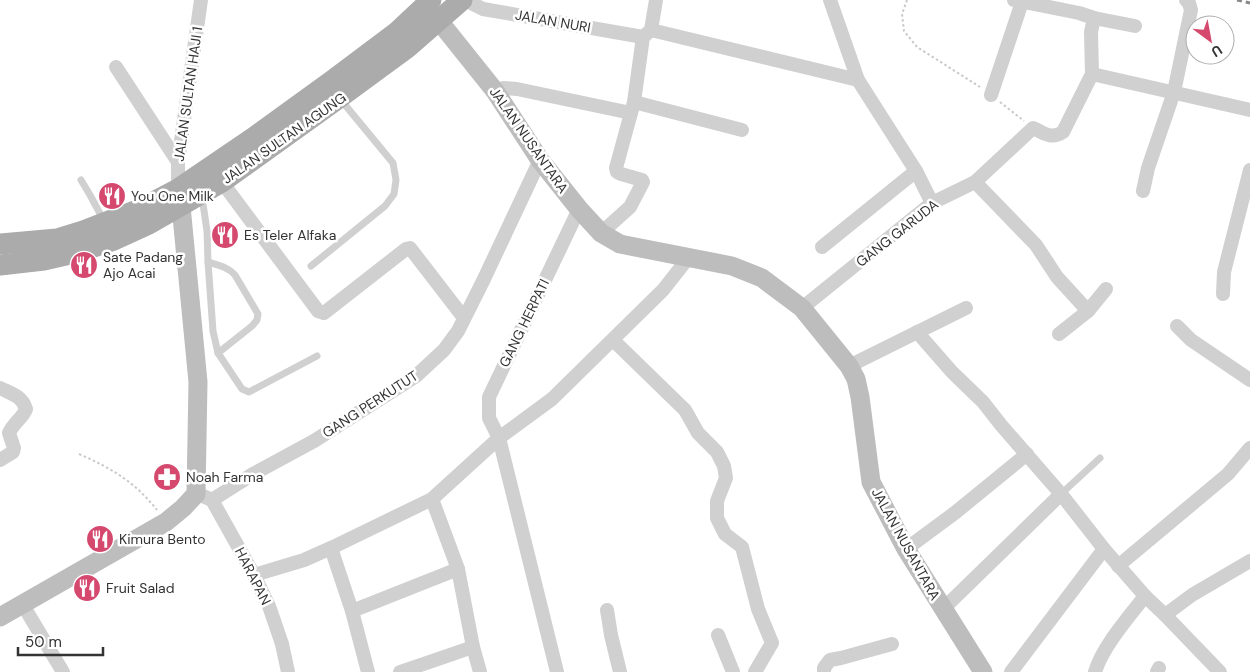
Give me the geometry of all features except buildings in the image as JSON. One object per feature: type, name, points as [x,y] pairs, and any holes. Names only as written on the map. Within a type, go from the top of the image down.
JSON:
[{"type":"main road","points":[[430,15],[441,0]]},
{"type":"main road","points":[[430,15],[453,0]]},
{"type":"main road","name":"JALAN SULTAN AGUNG","points":[[0,244],[57,239],[140,209],[180,197],[201,194],[222,182],[339,98],[430,15],[464,0]]},
{"type":"main road","name":"JALAN SULTAN AGUNG","points":[[0,265],[44,260],[79,252],[114,240],[150,224],[253,138],[333,80],[402,40]]},
{"type":"street","name":"JALAN SULTAN HAJI 1","points":[[180,197],[178,162],[201,0]]},
{"type":"street","name":"JALAN NURI","points":[[464,0],[484,9],[647,34],[858,80]]},
{"type":"street","points":[[601,233],[630,207],[643,182],[642,180],[617,172],[616,168],[633,108],[647,34],[656,0]]},
{"type":"street","points":[[830,0],[858,80],[916,171],[932,204]]},
{"type":"street","points":[[1143,191],[1148,168],[1174,92],[1191,10],[1186,0]]},
{"type":"street","points":[[991,95],[1018,1],[1135,26]]},
{"type":"street","name":"JALAN NUSANTARA","points":[[430,15],[495,90],[540,160],[601,233],[620,244],[732,266],[762,278],[802,308],[849,366],[856,379],[872,482],[891,523],[906,549],[983,672]]},
{"type":"street","points":[[1033,128],[1051,136],[1056,136],[1063,132],[1092,74],[1091,32],[1094,18]]},
{"type":"street","points":[[116,67],[178,162]]},
{"type":"street","points":[[1092,74],[1250,110]]},
{"type":"street","points":[[495,90],[504,88],[517,89],[633,108],[742,130]]},
{"type":"street","name":"GANG GARUDA","points":[[802,308],[932,204],[975,182],[1033,128]]},
{"type":"street","name":"GANG PERKUTUT","points":[[204,497],[314,442],[416,376],[444,350],[458,331],[540,160]]},
{"type":"street","points":[[1223,294],[1224,272],[1250,170]]},
{"type":"street","points":[[822,247],[916,171]]},
{"type":"street","points":[[222,182],[318,311],[324,313],[406,249],[410,248],[464,318]]},
{"type":"street","points":[[975,182],[1036,245],[1057,278],[1088,311]]},
{"type":"street","points":[[0,617],[166,522],[183,508],[204,497],[198,382],[180,197]]},
{"type":"street","name":"GANG HERPATI","points":[[557,672],[499,438],[489,418],[489,397],[579,209]]},
{"type":"street","points":[[254,575],[304,560],[432,499],[499,438],[552,399],[663,290],[689,257]]},
{"type":"street","points":[[1059,334],[1088,311],[1106,289]]},
{"type":"street","points":[[849,366],[966,308]]},
{"type":"street","points":[[1177,326],[1191,340],[1250,380]]},
{"type":"street","points":[[916,332],[952,372],[983,402],[1061,494],[1118,566],[1220,672]]},
{"type":"street","points":[[613,340],[685,410],[698,433],[717,452],[724,466],[726,478],[717,501],[717,518],[725,534],[742,547],[758,609],[772,643],[755,672]]},
{"type":"street","points":[[0,388],[20,398],[26,409],[24,414],[12,426],[9,433],[14,448],[13,452],[0,460]]},
{"type":"street","points":[[1118,566],[1228,474],[1250,448]]},
{"type":"street","points":[[906,549],[956,512],[1027,454]]},
{"type":"street","points":[[943,609],[1061,494]]},
{"type":"street","name":"HARAPAN","points":[[204,497],[254,575],[269,606],[282,644],[288,672]]},
{"type":"street","points":[[432,499],[458,569],[473,647],[480,672]]},
{"type":"street","points":[[331,548],[352,610],[368,672]]},
{"type":"street","points":[[1011,672],[1104,549]]},
{"type":"street","points":[[1165,615],[1192,595],[1250,561]]},
{"type":"street","points":[[352,610],[458,569]]},
{"type":"street","points":[[1095,672],[1097,664],[1107,647],[1145,596]]},
{"type":"street","points":[[23,604],[58,670]]},
{"type":"street","points":[[607,610],[620,672]]},
{"type":"street","points":[[718,635],[733,672]]},
{"type":"street","points":[[824,672],[824,668],[830,660],[892,644]]},
{"type":"street","points":[[400,672],[473,647]]},
{"type":"lane","points":[[311,266],[384,206],[394,194],[396,180],[393,163],[339,98]]},
{"type":"lane","points":[[80,180],[105,223]]},
{"type":"lane","points":[[201,194],[207,231],[213,331],[218,353],[242,389],[249,392],[317,356]]},
{"type":"lane","points":[[208,262],[226,268],[235,275],[258,314],[257,320],[252,326],[218,353]]},
{"type":"lane","points":[[1061,494],[1100,458]]},
{"type":"path","points":[[907,0],[902,14],[904,31],[917,47],[991,95],[1033,128]]},
{"type":"path","points":[[79,454],[100,463],[133,484],[166,522]]},
{"type":"railway","points":[[1237,0],[1250,3]]},
{"type":"place","name":"You One Milk","points":[[112,196]]},
{"type":"place","name":"Es Teler Alfaka","points":[[225,235]]},
{"type":"place","name":"Sate Padang Ajo Acai","points":[[84,265]]},
{"type":"place","name":"Noah Farma","points":[[167,477]]},
{"type":"place","name":"Kimura Bento","points":[[100,539]]},
{"type":"place","name":"Fruit Salad","points":[[87,588]]}]
